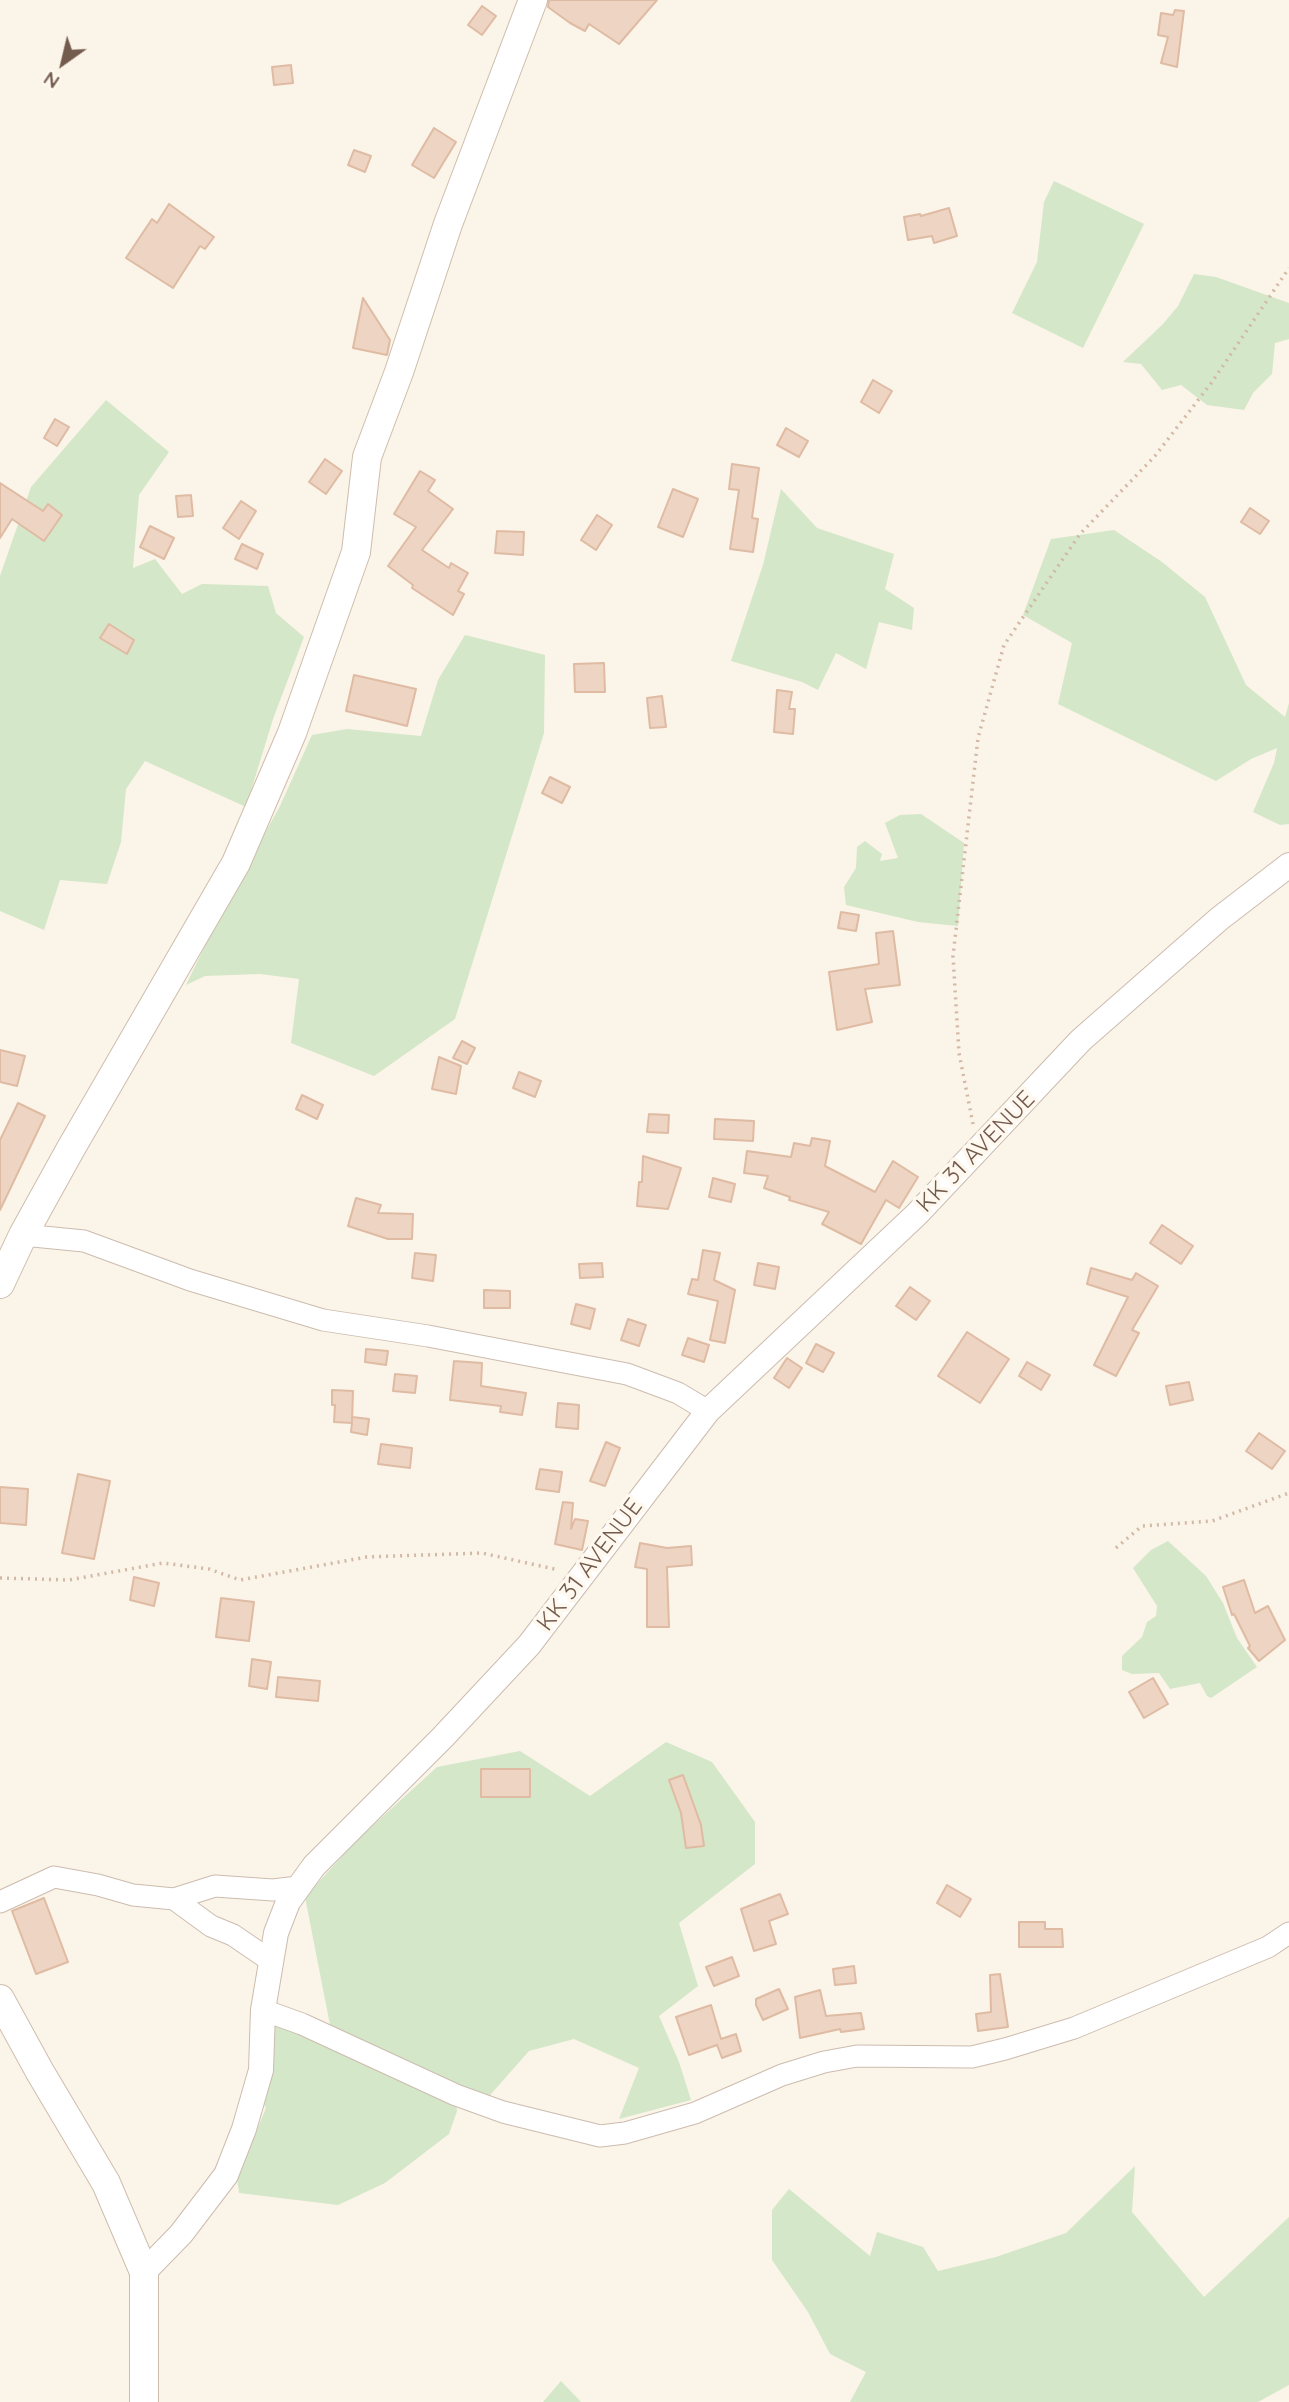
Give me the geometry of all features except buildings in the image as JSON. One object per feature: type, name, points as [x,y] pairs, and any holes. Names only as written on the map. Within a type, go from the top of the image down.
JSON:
[{"type":"main road","points":[[0,1284],[23,1235],[236,863],[292,733],[356,552],[367,457],[399,372],[448,224],[533,0]]},
{"type":"main road","points":[[0,1999],[40,2073],[106,2183],[144,2272],[144,2402]]},
{"type":"street","name":"KK 31 AVENUE","points":[[144,2272],[181,2234],[226,2175],[244,2129],[261,2070],[263,2010],[276,1933],[288,1902],[314,1866],[443,1737],[529,1645],[708,1411],[918,1214],[1081,1040],[1219,919],[1289,865]]},
{"type":"street","points":[[23,1235],[84,1241],[190,1280],[323,1320],[454,1341],[627,1374],[678,1393],[708,1411]]},
{"type":"street","points":[[0,1902],[54,1877],[134,1895],[174,1899],[215,1886],[273,1890],[298,1886]]},
{"type":"street","points":[[174,1899],[211,1926],[233,1935],[271,1961]]},
{"type":"street","points":[[263,2010],[302,2024],[456,2095],[503,2112],[600,2136],[625,2133],[695,2113],[782,2075],[824,2062],[857,2056],[972,2057],[1005,2049],[1085,2023],[1268,1947],[1289,1933]]},
{"type":"path","points":[[978,1150],[959,1053],[953,956],[978,738],[1004,645],[1080,534],[1155,456],[1212,382],[1289,268]]},
{"type":"path","points":[[1116,1548],[1142,1527],[1212,1521],[1289,1493]]},
{"type":"path","points":[[0,1578],[69,1580],[163,1563],[209,1569],[240,1580],[367,1557],[482,1553],[582,1576]]},
{"type":"green space","points":[[1054,181],[1144,224],[1083,348],[1012,313],[1037,262],[1044,202]]},
{"type":"green space","points":[[1194,274],[1216,277],[1289,303],[1289,339],[1275,343],[1272,374],[1253,393],[1244,410],[1207,405],[1181,385],[1162,390],[1141,364],[1123,362],[1178,306]]},
{"type":"green space","points":[[106,400],[169,452],[139,495],[133,568],[155,559],[182,594],[202,584],[268,586],[276,613],[304,637],[273,719],[246,807],[145,761],[126,789],[121,842],[107,884],[60,880],[44,930],[0,911],[0,576],[31,487]]},
{"type":"green space","points":[[781,489],[817,528],[894,554],[885,589],[914,608],[912,630],[879,622],[866,669],[836,653],[818,690],[802,682],[731,661],[763,565]]},
{"type":"green space","points":[[1114,530],[1162,562],[1205,597],[1246,685],[1285,717],[1289,703],[1289,824],[1280,825],[1253,812],[1274,763],[1277,748],[1251,759],[1216,781],[1058,704],[1072,643],[1023,615],[1051,539]]},
{"type":"green space","points":[[465,635],[545,655],[544,733],[455,1019],[374,1076],[291,1043],[299,979],[260,974],[205,976],[186,985],[227,901],[280,806],[312,735],[347,729],[421,736],[438,680]]},
{"type":"green space","points":[[921,814],[964,843],[958,926],[918,922],[846,905],[844,887],[856,868],[857,847],[865,841],[882,854],[880,861],[898,858],[885,823],[900,815]]},
{"type":"green space","points":[[1168,1541],[1206,1576],[1223,1603],[1237,1638],[1257,1667],[1211,1698],[1200,1683],[1170,1689],[1159,1673],[1132,1674],[1122,1670],[1122,1656],[1142,1637],[1147,1622],[1156,1616],[1157,1606],[1133,1568],[1151,1550]]},
{"type":"green space","points":[[666,1742],[712,1762],[755,1822],[755,1864],[679,1923],[698,1986],[659,2016],[679,2062],[691,2100],[619,2119],[639,2068],[574,2039],[529,2051],[484,2102],[436,2082],[330,2025],[305,1897],[357,1840],[437,1767],[520,1751],[590,1796]]},
{"type":"green space","points":[[277,2020],[456,2102],[457,2111],[449,2134],[385,2183],[338,2205],[239,2193],[237,2178],[266,2108],[259,2096]]},
{"type":"green space","points":[[1135,2166],[1132,2212],[1204,2297],[1289,2217],[1289,2385],[1258,2402],[850,2402],[866,2372],[830,2354],[808,2312],[772,2260],[772,2210],[789,2189],[870,2256],[877,2232],[923,2247],[938,2271],[996,2257],[1066,2233]]},
{"type":"green space","points":[[561,2381],[581,2402],[543,2402]]}]
